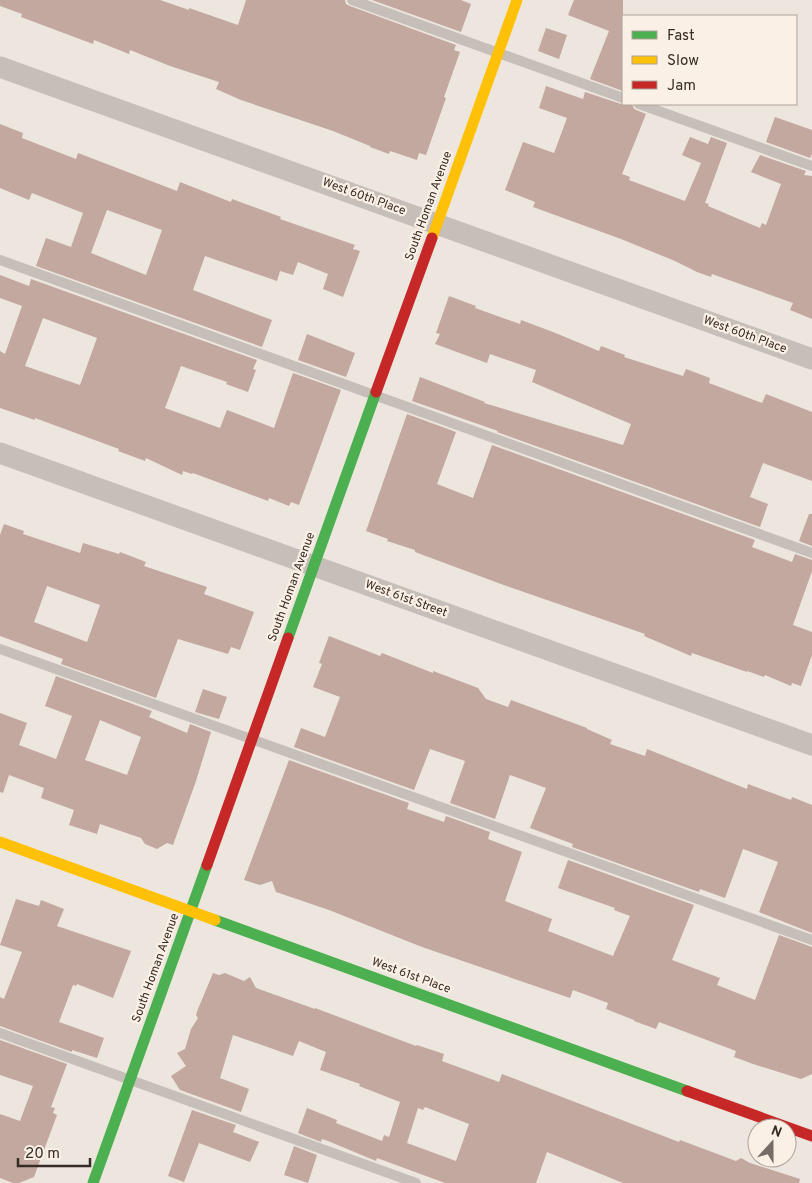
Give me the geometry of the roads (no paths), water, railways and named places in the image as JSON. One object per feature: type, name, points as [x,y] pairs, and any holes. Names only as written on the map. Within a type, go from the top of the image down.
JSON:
[{"type":"street","name":"South Homan Avenue","points":[[93,1183],[517,0]]},
{"type":"street","name":"West 60th Place","points":[[0,67],[812,359]]},
{"type":"street","name":"West 61st Street","points":[[0,453],[812,745]]},
{"type":"street","name":"West 61st Place","points":[[0,842],[812,1136]]},
{"type":"lane","points":[[352,0],[622,98]]},
{"type":"lane","points":[[642,105],[812,166]]},
{"type":"lane","points":[[0,260],[812,553]]},
{"type":"lane","points":[[0,649],[812,940]]},
{"type":"lane","points":[[0,1033],[416,1183]]}]
